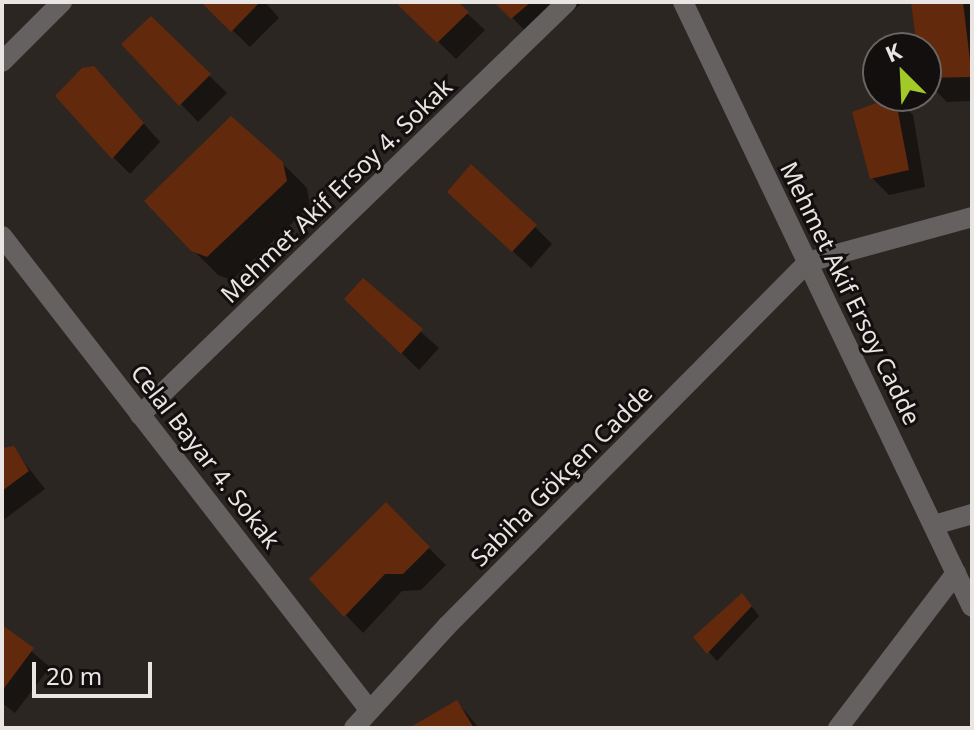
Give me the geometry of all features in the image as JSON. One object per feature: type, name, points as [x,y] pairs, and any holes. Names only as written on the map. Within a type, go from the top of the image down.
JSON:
[{"type":"street","points":[[2,62],[62,2]]},
{"type":"street","name":"Mehmet Akif Ersoy 4. Sokak","points":[[140,415],[567,2]]},
{"type":"street","name":"Mehmet Akif Ersoy Cadde","points":[[683,2],[972,607]]},
{"type":"street","points":[[808,262],[972,217]]},
{"type":"street","name":"Celal Bayar 4. Sokak","points":[[2,236],[368,708]]},
{"type":"street","name":"Sabiha Gökçen Cadde","points":[[354,728],[368,708],[808,262]]},
{"type":"street","points":[[934,525],[972,514]]},
{"type":"street","points":[[838,728],[956,573]]},
{"type":"building","points":[[201,2],[260,2],[231,32]]},
{"type":"building","points":[[395,2],[458,2],[469,12],[437,43]]},
{"type":"building","points":[[494,2],[531,2],[511,19]]},
{"type":"building","points":[[911,2],[963,2],[972,77],[942,78],[942,32],[915,32]]},
{"type":"building","points":[[151,16],[211,74],[179,106],[121,44]]},
{"type":"building","points":[[94,66],[144,123],[112,159],[55,96],[82,68]]},
{"type":"building","points":[[862,108],[862,112],[898,112],[909,170],[870,179],[852,112]]},
{"type":"building","points":[[231,116],[283,162],[287,181],[207,257],[191,251],[144,201]]},
{"type":"building","points":[[471,164],[537,225],[512,252],[447,192]]},
{"type":"building","points":[[363,278],[423,329],[401,354],[344,299]]},
{"type":"building","points":[[14,446],[29,471],[2,491],[2,448]]},
{"type":"building","points":[[386,502],[430,547],[403,574],[385,574],[344,617],[309,579]]},
{"type":"building","points":[[742,593],[752,606],[707,654],[693,637]]},
{"type":"building","points":[[2,625],[34,648],[2,691]]},
{"type":"building","points":[[457,700],[474,728],[409,728]]}]
